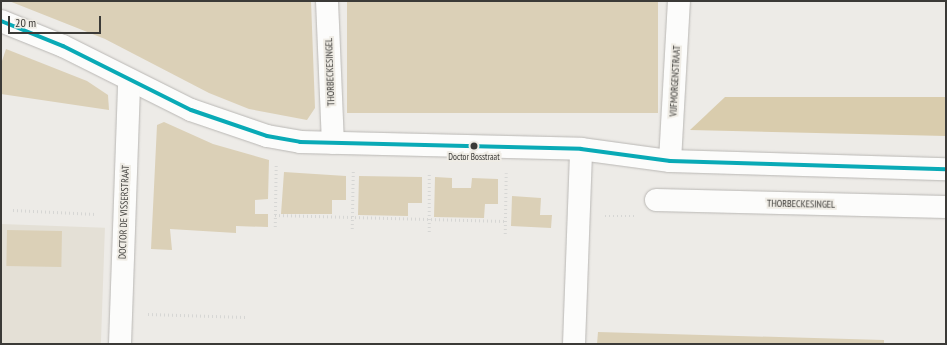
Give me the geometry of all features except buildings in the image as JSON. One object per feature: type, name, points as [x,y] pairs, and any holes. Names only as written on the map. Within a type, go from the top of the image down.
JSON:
[{"type":"street","name":"THORBECKESINGEL","points":[[327,1],[333,143]]},
{"type":"street","name":"VIJFMORGENSTRAAT","points":[[670,161],[679,1]]},
{"type":"street","points":[[1,21],[63,46],[191,110],[267,136],[333,143],[581,149],[670,161],[946,169]]},
{"type":"street","name":"DOCTOR DE VISSERSTRAAT","points":[[120,344],[129,80]]},
{"type":"street","points":[[574,344],[581,149]]},
{"type":"street","name":"THORBECKESINGEL","points":[[656,200],[946,207]]},
{"type":"path","points":[[275,227],[276,158]]},
{"type":"path","points":[[352,229],[353,168]]},
{"type":"path","points":[[429,170],[429,232]]},
{"type":"path","points":[[505,234],[506,171]]},
{"type":"path","points":[[579,215],[658,216],[656,200]]},
{"type":"path","points":[[13,210],[124,216]]},
{"type":"path","points":[[275,215],[506,221]]},
{"type":"path","points":[[121,314],[246,317]]},
{"type":"shaded area","points":[[9,1],[311,1],[315,108],[307,120],[249,109],[209,93],[105,39]]},
{"type":"shaded area","points":[[347,1],[658,1],[658,113],[347,113]]},
{"type":"shaded area","points":[[6,49],[87,81],[108,95],[109,110],[1,94],[1,64]]},
{"type":"shaded area","points":[[725,97],[946,97],[946,136],[690,130]]},
{"type":"shaded area","points":[[164,122],[213,144],[269,160],[268,199],[255,200],[255,214],[268,214],[268,227],[236,226],[236,233],[170,229],[172,250],[151,249],[157,125]]},
{"type":"shaded area","points":[[284,172],[346,176],[346,200],[332,200],[332,214],[281,214]]},
{"type":"shaded area","points":[[359,176],[422,177],[422,203],[408,203],[408,216],[358,215]]},
{"type":"shaded area","points":[[435,177],[452,178],[452,188],[471,188],[472,178],[498,179],[498,204],[485,204],[484,218],[434,217]]},
{"type":"shaded area","points":[[512,196],[541,198],[540,215],[552,215],[551,228],[511,226]]},
{"type":"shaded area","points":[[1,224],[105,228],[101,344],[1,344]]},
{"type":"shaded area","points":[[7,230],[62,231],[61,267],[6,266]]},
{"type":"shaded area","points":[[598,332],[884,340],[884,344],[597,344]]},
{"type":"transit line","points":[[1,21],[63,46],[191,110],[267,136],[300,142],[581,149],[670,161],[946,169]]},
{"type":"place","name":"Doctor Bosstraat","points":[[474,146]]}]
